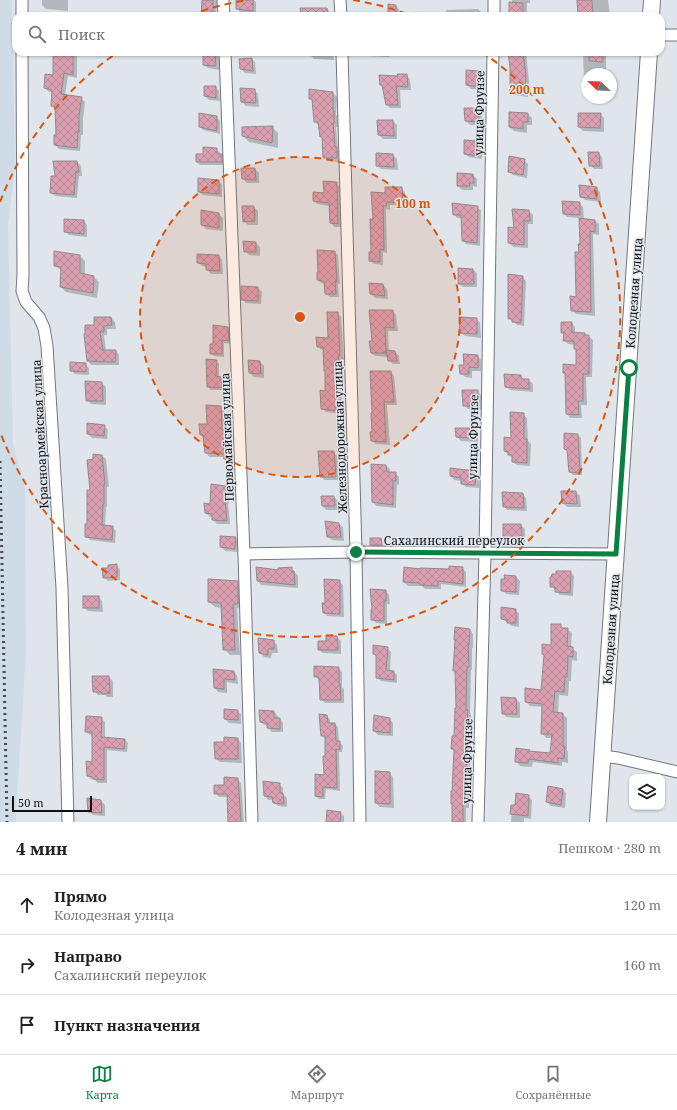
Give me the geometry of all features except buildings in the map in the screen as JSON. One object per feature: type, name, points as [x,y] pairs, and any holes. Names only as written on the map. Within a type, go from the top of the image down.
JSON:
[{"type":"main road","points":[[651,12],[652,0]]},
{"type":"main road","name":"Колодезная улица","points":[[598,822],[649,56]]},
{"type":"street","points":[[22,0],[22,12]]},
{"type":"street","points":[[223,0],[224,12]]},
{"type":"street","points":[[340,0],[340,12]]},
{"type":"street","points":[[494,0],[494,12]]},
{"type":"street","points":[[665,35],[677,36]]},
{"type":"street","name":"Красноармейская улица","points":[[22,56],[22,291],[26,302],[39,317],[44,328],[47,346],[62,588],[68,822]]},
{"type":"street","name":"Первомайская улица","points":[[225,56],[244,554],[252,822]]},
{"type":"street","name":"Железнодорожная улица","points":[[342,56],[356,552],[360,822]]},
{"type":"street","name":"улица Фрунзе","points":[[478,822],[493,56]]},
{"type":"street","name":"Сахалинский переулок","points":[[244,554],[356,552],[616,554]]},
{"type":"street","points":[[602,756],[618,758],[677,772]]},
{"type":"shaded area","points":[[0,0],[12,0],[15,167],[8,225],[13,444],[25,488],[26,654],[16,822],[0,822]]},
{"type":"railway","points":[[0,461],[7,822]]},
{"type":"route","points":[[356,552],[616,554],[629,368]]}]
